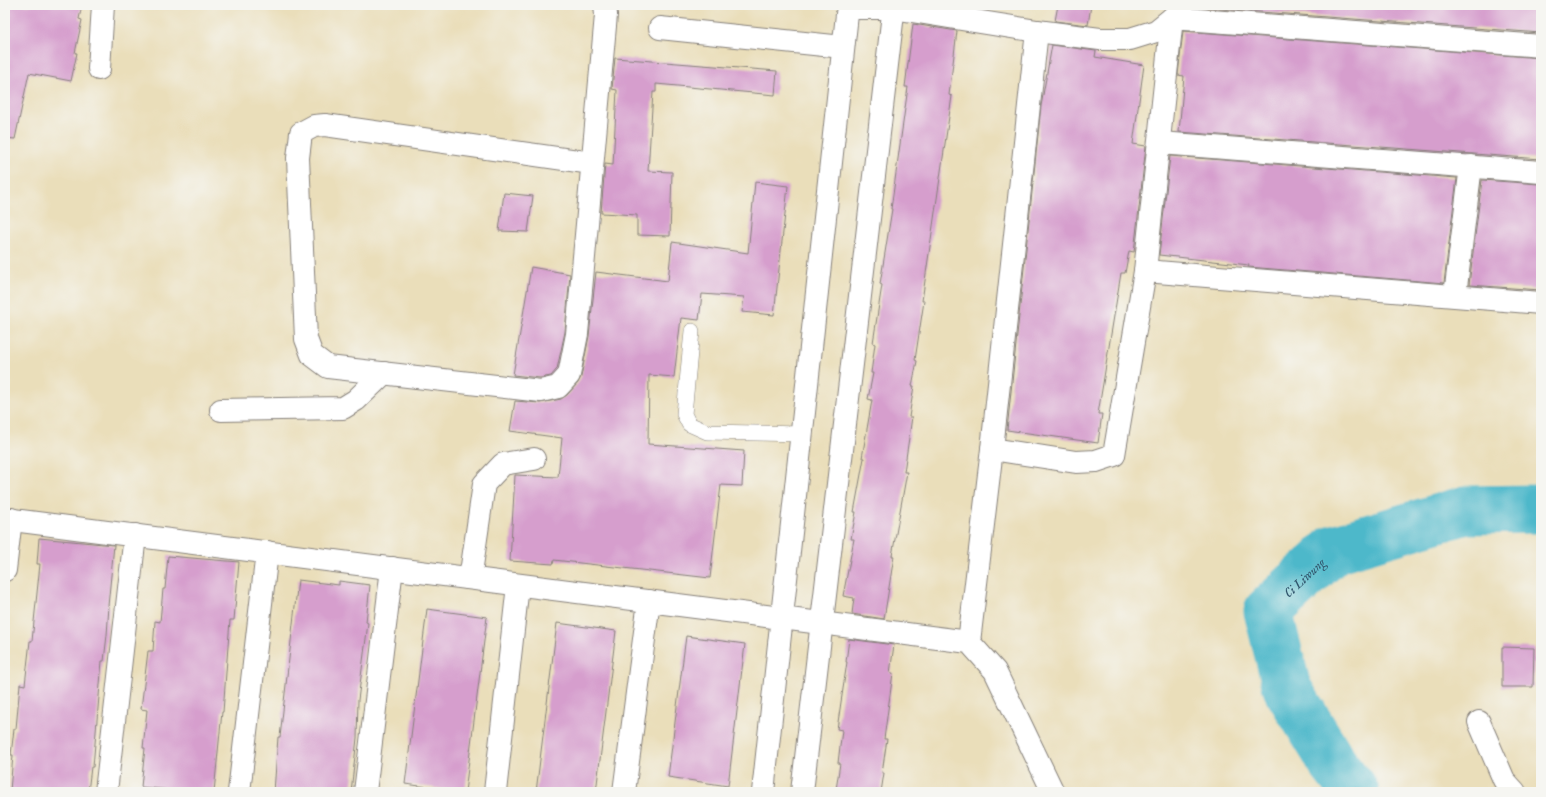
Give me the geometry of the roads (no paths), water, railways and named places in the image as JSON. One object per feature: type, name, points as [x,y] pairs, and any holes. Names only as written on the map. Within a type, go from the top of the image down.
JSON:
[{"type":"street","points":[[99,69],[103,5]]},
{"type":"street","points":[[592,162],[325,125],[314,126],[301,133],[298,158],[306,339],[312,355],[328,366],[541,391],[558,387],[569,375],[576,334],[606,15],[605,5]]},
{"type":"street","points":[[763,792],[848,6],[893,7],[1037,31],[1100,39],[1130,39],[1156,31],[1172,18],[1541,46]]},
{"type":"street","points":[[802,792],[893,7]]},
{"type":"street","points":[[992,449],[1076,462],[1096,461],[1114,455],[1145,271],[1160,143],[1172,18]]},
{"type":"street","points":[[660,28],[843,47]]},
{"type":"street","points":[[969,642],[992,449],[1037,31]]},
{"type":"street","points":[[1160,143],[1541,172]]},
{"type":"street","points":[[1455,295],[1471,166]]},
{"type":"street","points":[[1145,271],[1541,303]]},
{"type":"street","points":[[221,410],[343,408],[356,400],[384,373]]},
{"type":"street","points":[[468,578],[472,566],[484,484],[503,464],[534,459]]},
{"type":"street","points":[[5,570],[8,519],[969,642],[995,670],[1053,792]]},
{"type":"street","points":[[106,792],[135,535]]},
{"type":"street","points":[[239,792],[267,552]]},
{"type":"street","points":[[365,792],[392,568]]},
{"type":"street","points":[[496,792],[518,585]]},
{"type":"street","points":[[624,792],[649,601]]},
{"type":"street","points":[[1479,722],[1504,780],[1515,792]]},
{"type":"lane","points":[[692,331],[684,414],[689,424],[707,432],[802,434]]},
{"type":"waterway","name":"Ci Liwung","points":[[1355,792],[1334,765],[1287,688],[1268,611],[1334,549],[1466,510],[1541,509]]}]
